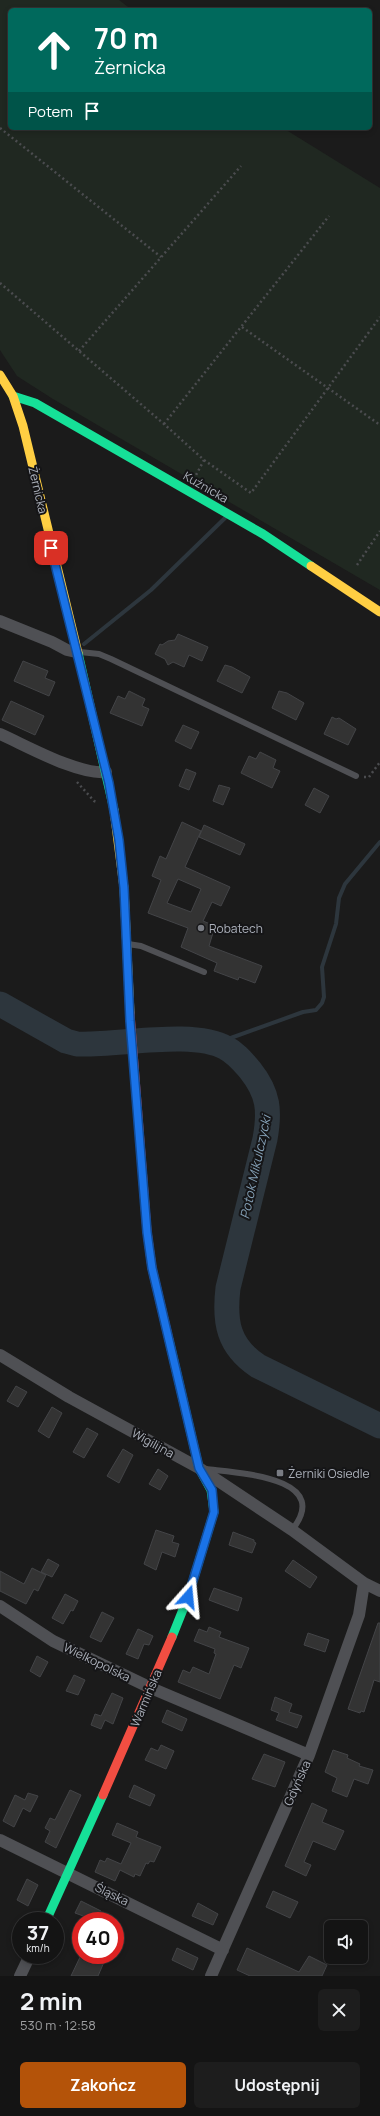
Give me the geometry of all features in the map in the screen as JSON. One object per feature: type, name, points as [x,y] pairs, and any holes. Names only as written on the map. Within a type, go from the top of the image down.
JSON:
[{"type":"street","name":"Żernicka","points":[[0,375],[13,396],[23,426],[106,772],[119,840],[128,944],[133,1065],[152,1268],[199,1468]]},
{"type":"street","name":"Kuźnicka","points":[[13,396],[35,403],[263,534],[380,612]]},
{"type":"street","points":[[0,621],[52,642],[67,650],[76,652]]},
{"type":"street","points":[[0,734],[72,766],[96,773],[106,772]]},
{"type":"street","name":"Wigilijna","points":[[0,1355],[69,1397],[199,1468],[292,1530],[364,1583],[380,1591]]},
{"type":"street","name":"Warmińska","points":[[50,1912],[151,1688],[188,1597],[214,1512],[212,1490],[199,1468]]},
{"type":"street","name":"Gdyńska","points":[[211,1976],[309,1755],[359,1615],[364,1583]]},
{"type":"street","name":"Wielkopolska","points":[[0,1606],[53,1641],[151,1688],[309,1755]]},
{"type":"street","name":"Śląska","points":[[0,1840],[223,1950]]},
{"type":"street","points":[[20,1976],[26,1964]]},
{"type":"lane","points":[[76,652],[99,654],[111,659],[356,776]]},
{"type":"lane","points":[[128,944],[141,946],[204,972]]},
{"type":"lane","points":[[199,1468],[265,1477],[290,1488],[299,1494],[304,1507],[300,1520],[292,1530]]},
{"type":"path","points":[[0,128],[161,257]]},
{"type":"path","points":[[79,351],[241,166]]},
{"type":"path","points":[[164,424],[330,216]]},
{"type":"path","points":[[0,283],[204,460],[251,492],[380,317]]},
{"type":"path","points":[[241,327],[327,389],[380,424]]},
{"type":"path","points":[[188,490],[204,460]]},
{"type":"path","points":[[357,565],[380,531]]},
{"type":"path","points":[[356,776],[369,777],[380,762]]},
{"type":"shaded area","points":[[0,0],[119,0],[129,8],[8,8],[8,130],[286,130],[380,188],[380,590],[53,399],[17,376],[0,350]]},
{"type":"building","points":[[178,634],[208,647],[202,661],[189,655],[184,667],[173,662],[168,665],[165,659],[155,654],[160,644],[162,645],[168,641],[175,640]]},
{"type":"building","points":[[23,661],[48,671],[45,678],[55,682],[49,696],[14,681]]},
{"type":"building","points":[[225,665],[232,667],[250,677],[242,693],[217,681]]},
{"type":"building","points":[[129,691],[145,699],[142,706],[149,709],[142,726],[110,713],[118,696],[125,699]]},
{"type":"building","points":[[279,691],[287,693],[304,703],[296,720],[272,708]]},
{"type":"building","points":[[11,701],[44,716],[35,735],[2,720]]},
{"type":"building","points":[[332,717],[336,719],[339,718],[356,729],[348,745],[324,734]]},
{"type":"building","points":[[183,725],[199,732],[191,749],[175,741]]},
{"type":"building","points":[[260,752],[276,760],[273,768],[280,771],[272,788],[241,773],[249,756],[256,759]]},
{"type":"building","points":[[186,769],[196,773],[189,790],[179,786]]},
{"type":"building","points":[[219,785],[230,788],[223,805],[213,801]]},
{"type":"building","points":[[314,788],[329,796],[320,813],[305,805]]},
{"type":"building","points":[[182,822],[201,831],[185,867],[230,887],[221,906],[212,902],[203,921],[215,926],[209,946],[262,966],[255,983],[239,977],[238,980],[214,971],[217,963],[181,947],[188,928],[148,913],[161,880],[152,876],[160,856],[166,859]],"holes":[[[178,879],[201,889],[191,912],[167,903]]]},
{"type":"building","points":[[204,825],[245,844],[240,855],[199,837]]},
{"type":"building","points":[[16,1386],[27,1392],[18,1407],[7,1401]]},
{"type":"building","points":[[52,1407],[62,1413],[49,1438],[38,1431]]},
{"type":"building","points":[[87,1428],[98,1434],[84,1458],[73,1452]]},
{"type":"building","points":[[123,1449],[133,1455],[119,1483],[107,1476]]},
{"type":"building","points":[[158,1469],[168,1476],[160,1490],[149,1484]]},
{"type":"building","points":[[156,1530],[174,1536],[172,1542],[179,1544],[175,1557],[162,1552],[156,1570],[144,1564]]},
{"type":"building","points":[[233,1532],[254,1540],[256,1543],[252,1553],[229,1545]]},
{"type":"building","points":[[48,1559],[59,1565],[52,1577],[41,1572]]},
{"type":"building","points":[[293,1560],[317,1577],[310,1588],[285,1571]]},
{"type":"building","points":[[32,1568],[46,1575],[38,1591],[34,1589],[26,1604],[0,1591],[0,1571],[24,1584]]},
{"type":"building","points":[[214,1588],[242,1598],[238,1611],[209,1600]]},
{"type":"building","points":[[65,1594],[78,1601],[73,1611],[71,1610],[63,1624],[52,1618]]},
{"type":"building","points":[[102,1612],[114,1618],[101,1642],[90,1637]]},
{"type":"building","points":[[378,1623],[380,1623],[380,1682],[374,1680],[364,1712],[361,1711],[360,1713],[348,1709]]},
{"type":"building","points":[[209,1627],[221,1632],[219,1637],[249,1648],[241,1668],[234,1665],[220,1699],[178,1682],[183,1670],[190,1673],[193,1667],[209,1674],[216,1654],[214,1653],[215,1649],[194,1641],[199,1629],[207,1632]]},
{"type":"building","points":[[138,1629],[153,1636],[149,1645],[144,1644],[138,1659],[126,1654]]},
{"type":"building","points":[[308,1633],[329,1640],[325,1652],[304,1645]]},
{"type":"building","points":[[37,1656],[48,1662],[40,1677],[30,1671]]},
{"type":"building","points":[[74,1675],[85,1680],[78,1695],[66,1691]]},
{"type":"building","points":[[112,1693],[123,1698],[113,1724],[105,1720],[101,1729],[91,1725],[95,1714],[101,1716]]},
{"type":"building","points":[[275,1697],[292,1704],[289,1712],[302,1716],[297,1728],[276,1720],[279,1713],[271,1710]]},
{"type":"building","points":[[167,1710],[187,1719],[182,1731],[162,1722]]},
{"type":"building","points":[[161,1745],[174,1751],[166,1769],[145,1760],[151,1748],[158,1751]]},
{"type":"building","points":[[333,1750],[348,1755],[347,1758],[360,1764],[359,1766],[373,1770],[368,1784],[354,1779],[347,1797],[332,1791],[337,1778],[325,1772]]},
{"type":"building","points":[[264,1754],[285,1762],[275,1787],[252,1779]]},
{"type":"building","points":[[134,1785],[155,1795],[150,1806],[129,1797]]},
{"type":"building","points":[[70,1790],[81,1795],[56,1848],[45,1842],[50,1831],[45,1828],[50,1818],[55,1820]]},
{"type":"building","points":[[28,1793],[38,1796],[30,1812],[23,1808],[14,1827],[3,1821],[15,1795],[25,1800]]},
{"type":"building","points":[[312,1803],[327,1810],[322,1822],[344,1831],[335,1850],[313,1841],[304,1862],[311,1865],[306,1876],[285,1866]]},
{"type":"building","points":[[117,1823],[138,1832],[136,1837],[161,1847],[154,1862],[150,1861],[148,1864],[146,1863],[140,1876],[135,1874],[134,1877],[120,1870],[115,1881],[95,1872],[100,1860],[105,1862],[107,1858],[121,1864],[131,1843],[112,1835]]},
{"type":"building","points":[[27,1879],[38,1885],[28,1906],[17,1900]]},
{"type":"building","points":[[273,1891],[298,1902],[290,1918],[266,1907]]},
{"type":"building","points":[[81,1901],[101,1911],[101,1912],[76,1912]]},
{"type":"building","points":[[198,1903],[218,1914],[213,1925],[192,1916]]},
{"type":"building","points":[[177,1948],[198,1958],[193,1970],[172,1960]]},
{"type":"building","points":[[247,1948],[299,1972],[309,1956],[327,1965],[322,1976],[250,1976],[237,1970]]},
{"type":"building","points":[[77,1964],[103,1964],[98,1976],[71,1976]]},
{"type":"waterway","points":[[84,644],[151,590],[225,518]]},
{"type":"waterway","points":[[214,1044],[303,1012],[316,1010],[322,1003],[324,997],[322,967],[336,924],[339,898],[345,884],[380,842]]},
{"type":"waterway","name":"Potok Mikulczycki","points":[[0,1004],[66,1041],[77,1044],[175,1039],[194,1040],[212,1042],[226,1048],[233,1052],[242,1061],[261,1087],[266,1103],[267,1120],[265,1139],[228,1288],[227,1312],[230,1332],[240,1350],[258,1366],[380,1426]]},
{"type":"traffic: fast","points":[[13,396],[35,403],[263,534],[311,566]]},
{"type":"traffic: fast","points":[[78,653],[114,810]]},
{"type":"traffic: fast","points":[[169,1340],[199,1468],[211,1490],[214,1512],[188,1597],[172,1637]]},
{"type":"traffic: fast","points":[[50,1912],[103,1795]]},
{"type":"traffic: slow","points":[[0,375],[13,396],[23,426],[78,653]]},
{"type":"traffic: slow","points":[[311,566],[380,612]]},
{"type":"traffic: slow","points":[[114,810],[124,888],[130,1013]]},
{"type":"traffic: jam","points":[[130,1013],[147,1231],[152,1268],[169,1340]]},
{"type":"traffic: jam","points":[[103,1795],[172,1637]]},
{"type":"place","name":"Robatech","points":[[201,928]]},
{"type":"place","name":"Żerniki Osiedle","points":[[280,1473]]},
{"type":"route","points":[[51,548],[109,783],[119,840],[128,944],[130,1021],[140,1157],[152,1268],[182,1389],[199,1468],[212,1490],[214,1512],[188,1597]]}]
